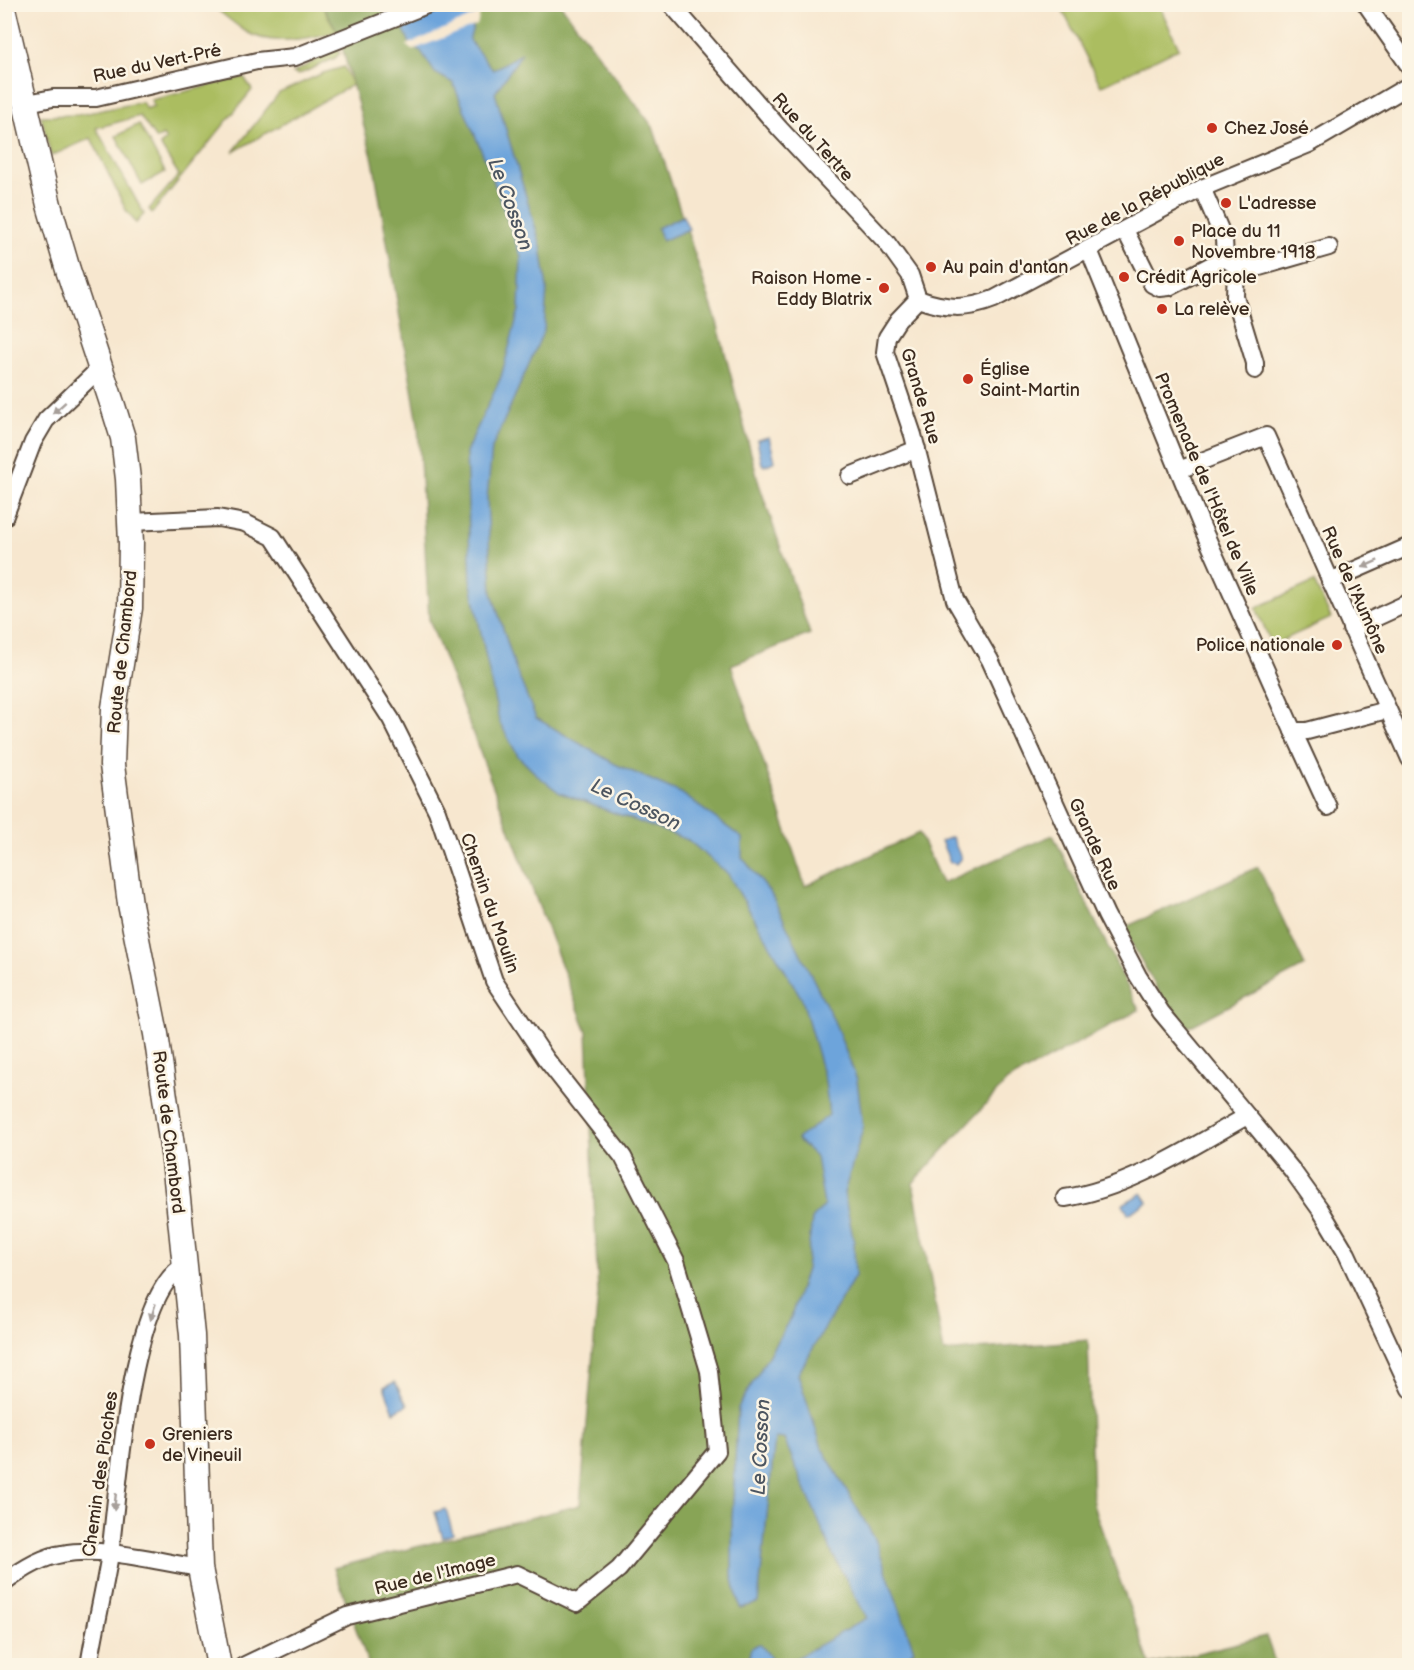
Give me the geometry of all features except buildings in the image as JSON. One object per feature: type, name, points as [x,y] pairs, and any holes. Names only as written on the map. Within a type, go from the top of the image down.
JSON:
[{"type":"main road","name":"Route de Chambord","points":[[4,13],[11,74],[27,103],[49,205],[123,438],[131,522],[130,608],[114,708],[112,765],[130,904],[156,1034],[174,1160],[194,1372],[200,1568],[219,1665]]},
{"type":"street","name":"Rue du Vert-Pré","points":[[27,103],[53,98],[96,98],[257,62],[296,57],[429,4]]},
{"type":"street","name":"Rue du Tertre","points":[[670,4],[846,202],[887,243],[910,275],[918,300]]},
{"type":"street","points":[[1366,4],[1410,67]]},
{"type":"street","name":"Rue de la République","points":[[918,300],[952,308],[980,305],[994,299],[1202,188],[1309,144],[1410,85]]},
{"type":"street","points":[[1202,188],[1224,239],[1231,262],[1235,297],[1255,363],[1255,370]]},
{"type":"street","points":[[1125,230],[1152,284],[1160,288],[1169,287],[1231,262],[1256,268],[1329,247]]},
{"type":"street","name":"Promenade de l'Hôtel de Ville","points":[[1089,250],[1179,470],[1328,807]]},
{"type":"street","name":"Grande Rue","points":[[918,300],[898,320],[887,337],[885,352],[917,449],[956,600],[990,660],[1106,915],[1138,976],[1161,1012],[1248,1116],[1320,1209],[1403,1356],[1410,1389]]},
{"type":"street","points":[[4,518],[33,442],[46,420],[101,367]]},
{"type":"street","name":"Rue de l'Aumône","points":[[1179,470],[1266,436],[1410,759]]},
{"type":"street","points":[[850,476],[917,449]]},
{"type":"street","name":"Chemin du Moulin","points":[[131,522],[218,518],[245,523],[273,537],[391,719],[437,811],[494,981],[546,1059],[623,1157],[676,1261],[709,1371],[717,1451]]},
{"type":"street","points":[[1330,581],[1410,546]]},
{"type":"street","points":[[1351,629],[1410,602]]},
{"type":"street","points":[[1293,731],[1307,732],[1387,710]]},
{"type":"street","points":[[1065,1198],[1085,1195],[1136,1174],[1248,1116]]},
{"type":"street","name":"Chemin des Pioches","points":[[88,1665],[110,1554],[123,1430],[138,1360],[157,1298],[170,1277],[185,1265]]},
{"type":"street","name":"Rue de l'Image","points":[[243,1665],[346,1616],[518,1574],[577,1603],[619,1569],[717,1451]]},
{"type":"street","points":[[4,1582],[38,1562],[63,1553],[110,1554],[200,1568]]},
{"type":"green space","points":[[325,4],[561,5],[653,127],[717,322],[759,484],[810,634],[731,665],[805,886],[919,833],[942,883],[1053,835],[1139,1010],[1007,1081],[913,1183],[944,1352],[1088,1340],[1093,1505],[1150,1665],[369,1665],[334,1568],[580,1505],[598,1294],[587,1032],[429,619],[418,424],[373,160],[338,32],[322,6]]},
{"type":"green space","points":[[211,5],[325,5],[322,6],[338,32],[291,40],[267,39],[245,31]]},
{"type":"green space","points":[[1060,5],[1159,5],[1179,48],[1101,86]]},
{"type":"green space","points":[[336,49],[340,53],[335,58],[298,75],[293,73]]},
{"type":"green space","points":[[344,67],[352,85],[233,152],[279,93],[323,73]]},
{"type":"green space","points":[[244,77],[252,90],[152,213],[149,209],[179,175],[160,145],[166,140],[163,135],[156,139],[140,116],[96,128],[144,214],[136,223],[126,210],[91,138],[51,156],[41,116],[78,115],[142,102],[146,109],[154,106],[151,100]]},
{"type":"green space","points":[[139,124],[165,172],[142,185],[116,136]]},
{"type":"green space","points":[[1314,582],[1331,618],[1272,645],[1256,608]]},
{"type":"green space","points":[[1258,867],[1305,966],[1189,1027],[1167,1006],[1123,928]]},
{"type":"green space","points":[[1266,1636],[1276,1665],[1150,1665]]},
{"type":"water","name":"Le Cosson","points":[[394,5],[480,5],[469,40],[493,70],[522,53],[495,93],[541,246],[547,289],[544,330],[492,448],[487,499],[492,593],[516,670],[536,718],[615,764],[681,793],[742,838],[742,857],[771,894],[834,1021],[857,1080],[863,1128],[844,1193],[854,1242],[855,1276],[798,1374],[822,1448],[875,1539],[914,1650],[900,1665],[784,1665],[867,1618],[833,1555],[784,1439],[775,1438],[758,1603],[740,1608],[732,1575],[732,1518],[738,1408],[791,1317],[806,1269],[812,1219],[824,1205],[816,1157],[797,1139],[829,1115],[825,1081],[802,999],[728,874],[688,840],[560,793],[539,777],[518,756],[499,721],[471,584],[466,452],[501,377],[519,310],[521,257],[490,171],[453,83],[435,73],[421,51],[411,46]]},
{"type":"water","points":[[683,216],[689,229],[662,241],[657,228]]},
{"type":"water","points":[[769,437],[775,461],[765,466],[762,464],[757,440]]},
{"type":"water","points":[[952,837],[961,858],[956,864],[950,862],[941,841]]},
{"type":"water","points":[[1142,1193],[1148,1202],[1128,1214],[1123,1204]]},
{"type":"water","points":[[395,1382],[407,1405],[394,1412],[384,1387]]},
{"type":"water","points":[[446,1509],[453,1534],[443,1538],[435,1512]]},
{"type":"water","points":[[760,1644],[777,1665],[749,1665],[750,1648]]},
{"type":"pier","points":[[480,13],[477,25],[412,50],[407,45]]},
{"type":"place","name":"Chez José","points":[[1212,128]]},
{"type":"place","name":"L'adresse","points":[[1226,203]]},
{"type":"place","name":"Place du 11 Novembre 1918","points":[[1179,241]]},
{"type":"place","name":"Au pain d'antan","points":[[931,267]]},
{"type":"place","name":"Crédit Agricole","points":[[1124,277]]},
{"type":"place","name":"Raison Home - Eddy Blatrix","points":[[884,288]]},
{"type":"place","name":"La relève","points":[[1162,309]]},
{"type":"place","name":"Église Saint-Martin","points":[[968,379]]},
{"type":"place","name":"Police nationale","points":[[1337,645]]},
{"type":"place","name":"Greniers de Vineuil","points":[[150,1444]]}]
